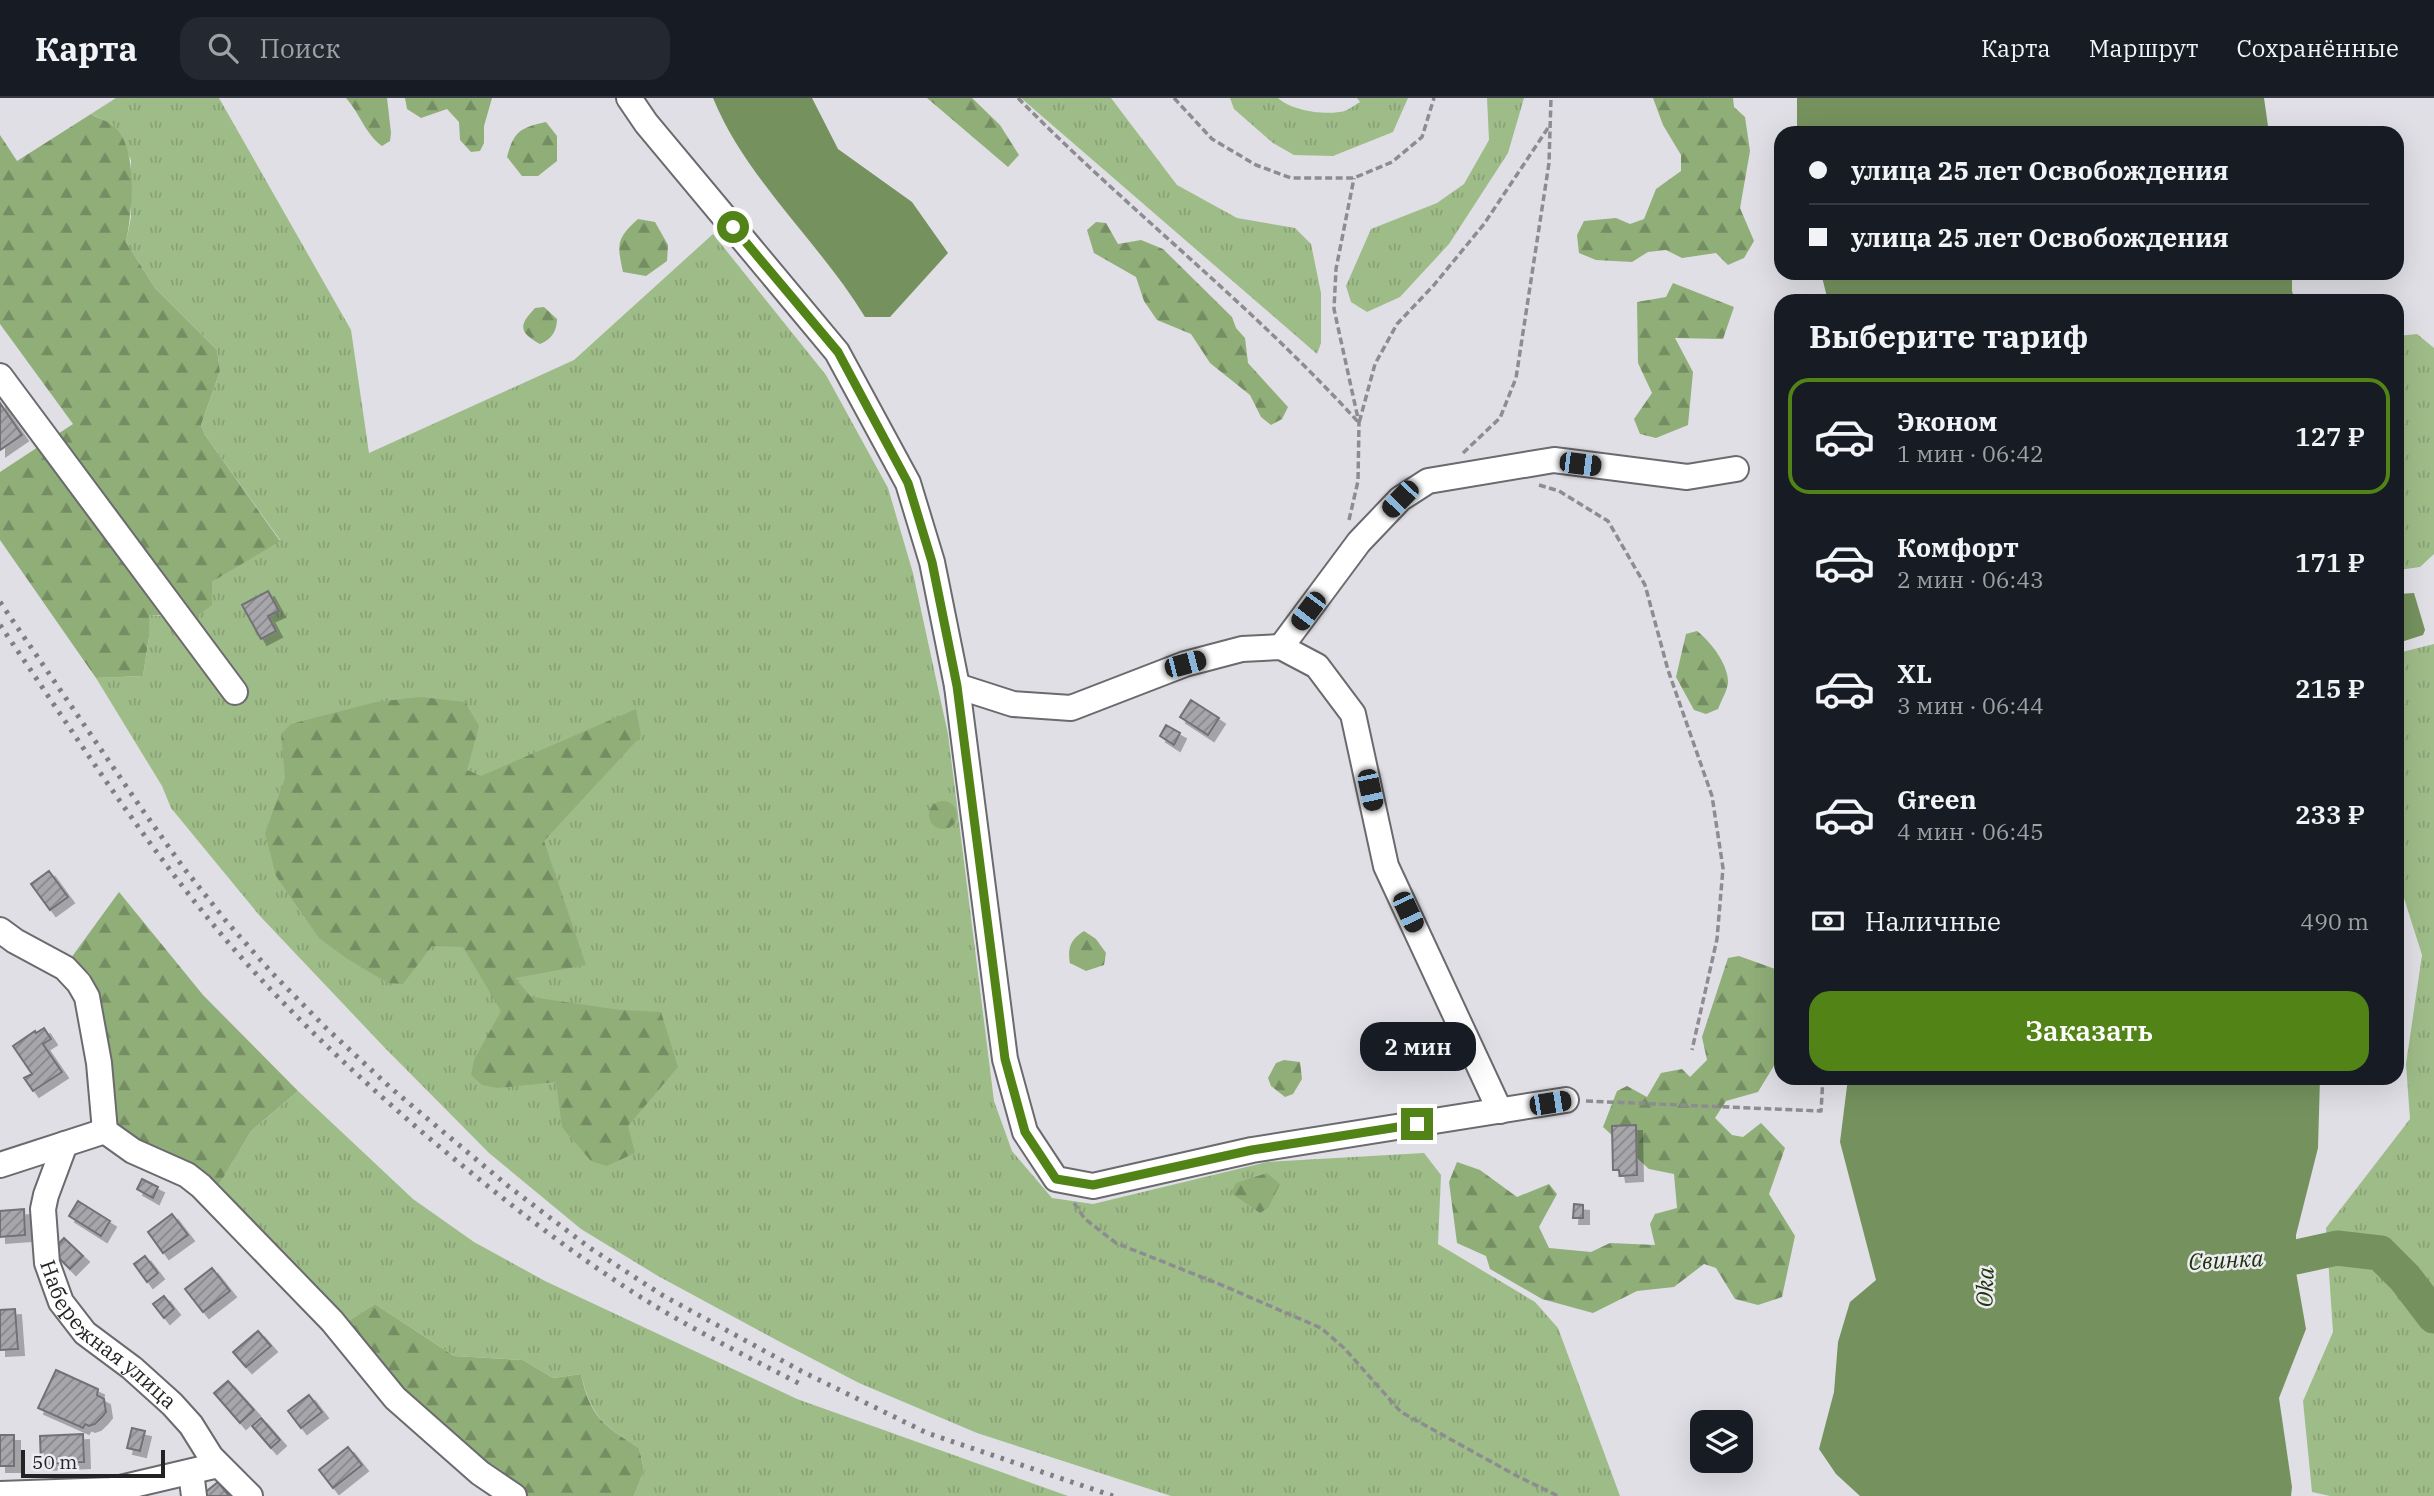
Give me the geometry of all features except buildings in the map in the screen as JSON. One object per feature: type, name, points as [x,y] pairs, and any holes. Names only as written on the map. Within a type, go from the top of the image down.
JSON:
[{"type":"street","points":[[629,98],[646,123],[838,352],[908,483],[932,562],[957,686],[1005,1059],[1025,1132],[1056,1179],[1093,1185],[1252,1150],[1566,1100]]},
{"type":"street","points":[[0,376],[234,692]]},
{"type":"street","points":[[1281,647],[1359,542],[1400,499],[1428,481],[1554,460],[1687,477],[1736,469]]},
{"type":"street","points":[[957,686],[1013,704],[1071,708],[1185,664],[1242,649],[1281,647],[1317,666],[1353,713],[1386,866],[1500,1111]]},
{"type":"street","points":[[0,930],[65,968],[79,982],[87,997],[99,1063],[105,1131],[133,1152],[187,1175],[201,1186],[332,1321],[395,1398],[480,1473],[514,1496]]},
{"type":"street","points":[[0,1165],[105,1131]]},
{"type":"street","name":"Набережная улица","points":[[65,1144],[43,1209],[47,1263],[54,1287],[73,1320],[85,1333],[132,1368],[172,1404],[191,1425],[218,1465],[250,1496]]},
{"type":"street","points":[[0,1494],[159,1488],[192,1484],[218,1465]]},
{"type":"path","points":[[1018,98],[1074,155],[1312,371],[1359,423]]},
{"type":"path","points":[[1174,98],[1212,139],[1255,165],[1292,178],[1354,178],[1392,162],[1422,137],[1434,98]]},
{"type":"path","points":[[1458,457],[1500,418],[1516,378],[1549,163],[1551,98]]},
{"type":"path","points":[[1359,423],[1375,364],[1397,324],[1434,285],[1484,224],[1550,125]]},
{"type":"path","points":[[1348,526],[1358,481],[1359,423],[1334,309],[1336,269],[1354,178]]},
{"type":"path","points":[[1535,484],[1559,491],[1608,521],[1645,585],[1668,670],[1712,796],[1723,868],[1717,939],[1692,1050]]},
{"type":"path","points":[[1566,1100],[1821,1111],[1823,1085]]},
{"type":"path","points":[[1056,1179],[1085,1219],[1116,1243],[1321,1328],[1344,1348],[1401,1412],[1559,1496]]},
{"type":"green space","points":[[116,98],[219,98],[351,330],[369,453],[574,360],[713,234],[826,375],[888,488],[913,573],[948,734],[994,1101],[1012,1151],[1052,1198],[1093,1204],[1267,1162],[1424,1153],[1441,1175],[1438,1244],[1535,1302],[1558,1328],[1620,1496],[1171,1496],[977,1433],[859,1383],[658,1276],[581,1229],[489,1153],[259,915],[171,808],[162,786],[96,678],[143,676],[149,637],[149,615],[181,617],[212,582],[280,540],[205,435],[201,425],[220,371],[217,350],[155,288],[126,242],[131,217],[131,160],[113,125],[91,114]]},
{"type":"green space","points":[[346,98],[387,98],[390,141],[382,146],[376,141]]},
{"type":"green space","points":[[405,98],[492,98],[484,126],[484,143],[480,151],[471,152],[460,140],[459,122],[447,109],[421,118],[407,109]]},
{"type":"green space","points":[[927,98],[972,98],[1000,125],[1019,155],[1008,167]]},
{"type":"green space","points":[[1021,98],[1111,98],[1177,185],[1237,218],[1295,228],[1311,244],[1321,293],[1321,343],[1317,354]]},
{"type":"green space","points":[[1230,98],[1278,98],[1307,111],[1324,113],[1347,110],[1360,102],[1357,98],[1408,98],[1393,132],[1333,156],[1294,155],[1273,143],[1234,109]]},
{"type":"green space","points":[[1487,98],[1524,98],[1508,153],[1449,244],[1400,297],[1367,312],[1351,302],[1346,286],[1371,229],[1437,203],[1464,184],[1489,140]]},
{"type":"green space","points":[[1653,98],[1733,98],[1734,107],[1745,117],[1750,151],[1740,208],[1754,241],[1744,258],[1728,265],[1716,253],[1682,258],[1666,250],[1648,252],[1632,262],[1596,260],[1579,253],[1577,235],[1584,221],[1616,218],[1630,224],[1644,219],[1656,189],[1681,171],[1681,155],[1663,125]]},
{"type":"green space","points":[[91,114],[111,124],[126,147],[130,162],[132,197],[126,242],[155,288],[217,350],[220,371],[201,425],[205,435],[280,541],[212,582],[212,605],[197,616],[149,615],[149,637],[143,676],[96,678],[0,540],[0,472],[73,424],[0,324],[0,135],[17,161]]},
{"type":"green space","points":[[546,122],[557,136],[557,161],[538,176],[522,176],[507,157],[512,141],[524,129]]},
{"type":"green space","points":[[638,219],[655,222],[668,245],[667,261],[646,276],[623,272],[619,248],[622,237]]},
{"type":"green space","points":[[1096,222],[1106,223],[1118,244],[1141,240],[1163,249],[1232,317],[1236,328],[1245,338],[1248,363],[1288,407],[1282,419],[1271,425],[1261,417],[1250,395],[1210,363],[1191,334],[1157,320],[1144,301],[1136,277],[1094,253],[1087,230]]},
{"type":"green space","points":[[1673,283],[1734,307],[1723,339],[1675,338],[1693,372],[1688,425],[1656,438],[1640,434],[1634,419],[1652,393],[1638,363],[1637,302],[1666,297]]},
{"type":"green space","points":[[544,307],[557,319],[557,323],[555,331],[540,344],[528,336],[523,328],[535,308]]},
{"type":"green space","points":[[2417,334],[2434,348],[2434,554],[2420,567],[2404,569],[2404,335]]},
{"type":"green space","points":[[1697,631],[1718,654],[1728,683],[1718,709],[1706,714],[1694,710],[1676,677],[1686,634]]},
{"type":"green space","points":[[2434,644],[2434,1496],[2330,1496],[2312,1492],[2303,1401],[2333,1332],[2326,1228],[2410,1119],[2406,1064],[2422,955],[2404,898],[2404,652]]},
{"type":"green space","points":[[420,697],[465,702],[479,726],[467,770],[481,776],[636,709],[641,736],[544,841],[586,965],[515,978],[531,997],[620,1010],[661,1012],[678,1067],[628,1126],[635,1153],[607,1166],[591,1161],[562,1127],[556,1082],[497,1088],[482,1085],[471,1075],[474,1060],[501,1011],[463,947],[432,946],[403,984],[388,983],[319,938],[276,876],[265,833],[285,778],[281,734],[291,724],[376,702]]},
{"type":"green space","points":[[943,801],[953,805],[957,815],[953,825],[943,829],[933,825],[929,815],[933,805]]},
{"type":"green space","points":[[119,892],[203,995],[298,1091],[251,1131],[216,1190],[118,1132],[96,986],[90,974],[71,958]]},
{"type":"green space","points":[[1084,931],[1096,939],[1106,953],[1104,965],[1086,971],[1070,963],[1069,958],[1071,944]]},
{"type":"green space","points":[[1739,956],[1774,968],[1774,1066],[1758,1092],[1726,1101],[1715,1118],[1732,1135],[1743,1137],[1761,1123],[1785,1148],[1769,1194],[1795,1236],[1782,1297],[1758,1305],[1735,1299],[1716,1268],[1704,1264],[1674,1287],[1637,1291],[1593,1313],[1542,1299],[1490,1269],[1486,1256],[1457,1243],[1449,1182],[1457,1162],[1480,1170],[1517,1197],[1549,1184],[1557,1194],[1539,1227],[1549,1248],[1591,1252],[1610,1243],[1655,1245],[1650,1224],[1655,1214],[1677,1208],[1674,1174],[1649,1169],[1603,1127],[1617,1091],[1627,1086],[1647,1097],[1661,1073],[1682,1069],[1690,1077],[1707,1060],[1702,1037],[1728,958]]},
{"type":"green space","points":[[1284,1060],[1300,1062],[1302,1079],[1293,1094],[1285,1097],[1271,1086],[1268,1078],[1276,1063]]},
{"type":"green space","points":[[298,1091],[413,1199],[474,1242],[545,1281],[797,1399],[1068,1496],[634,1496],[644,1470],[639,1448],[616,1433],[600,1418],[589,1400],[581,1374],[553,1378],[523,1360],[454,1356],[375,1304],[345,1323],[216,1190],[251,1131]]},
{"type":"green space","points":[[1267,1173],[1280,1184],[1268,1208],[1260,1213],[1231,1193],[1236,1183]]},
{"type":"green space","points":[[375,1304],[454,1356],[523,1360],[553,1378],[581,1374],[589,1400],[600,1418],[616,1433],[639,1448],[644,1470],[634,1496],[521,1496],[440,1430],[345,1323]]},
{"type":"water","points":[[713,98],[812,98],[838,149],[912,202],[948,253],[890,317],[865,317],[744,156]]},
{"type":"water","points":[[1797,98],[2264,98],[2268,126],[1797,126]]},
{"type":"water","points":[[1823,280],[2292,280],[2293,294],[1826,294]]},
{"type":"water","points":[[2414,593],[2425,630],[2423,635],[2404,641],[2404,594]]},
{"type":"water","name":"Oka","points":[[1847,1085],[2320,1085],[2318,1148],[2296,1235],[2296,1272],[2306,1329],[2279,1398],[2291,1496],[1860,1496],[1836,1474],[1819,1449],[1834,1392],[1838,1342],[1850,1302],[1876,1280],[1840,1142]]},
{"type":"waterway","name":"Свинка","points":[[2248,1259],[2296,1257],[2337,1248],[2380,1253],[2405,1278],[2434,1316]]},
{"type":"railway","points":[[0,602],[139,805],[226,921],[325,1027],[392,1089],[508,1186],[590,1248],[662,1295],[803,1372],[927,1433],[1113,1496]]},
{"type":"railway","points":[[0,625],[105,779],[187,892],[240,956],[291,1011],[345,1063],[456,1160],[596,1268],[673,1317],[804,1386]]},
{"type":"route","points":[[733,227],[838,352],[908,483],[932,562],[957,686],[1005,1059],[1025,1132],[1056,1179],[1093,1185],[1252,1150],[1417,1124]]}]
